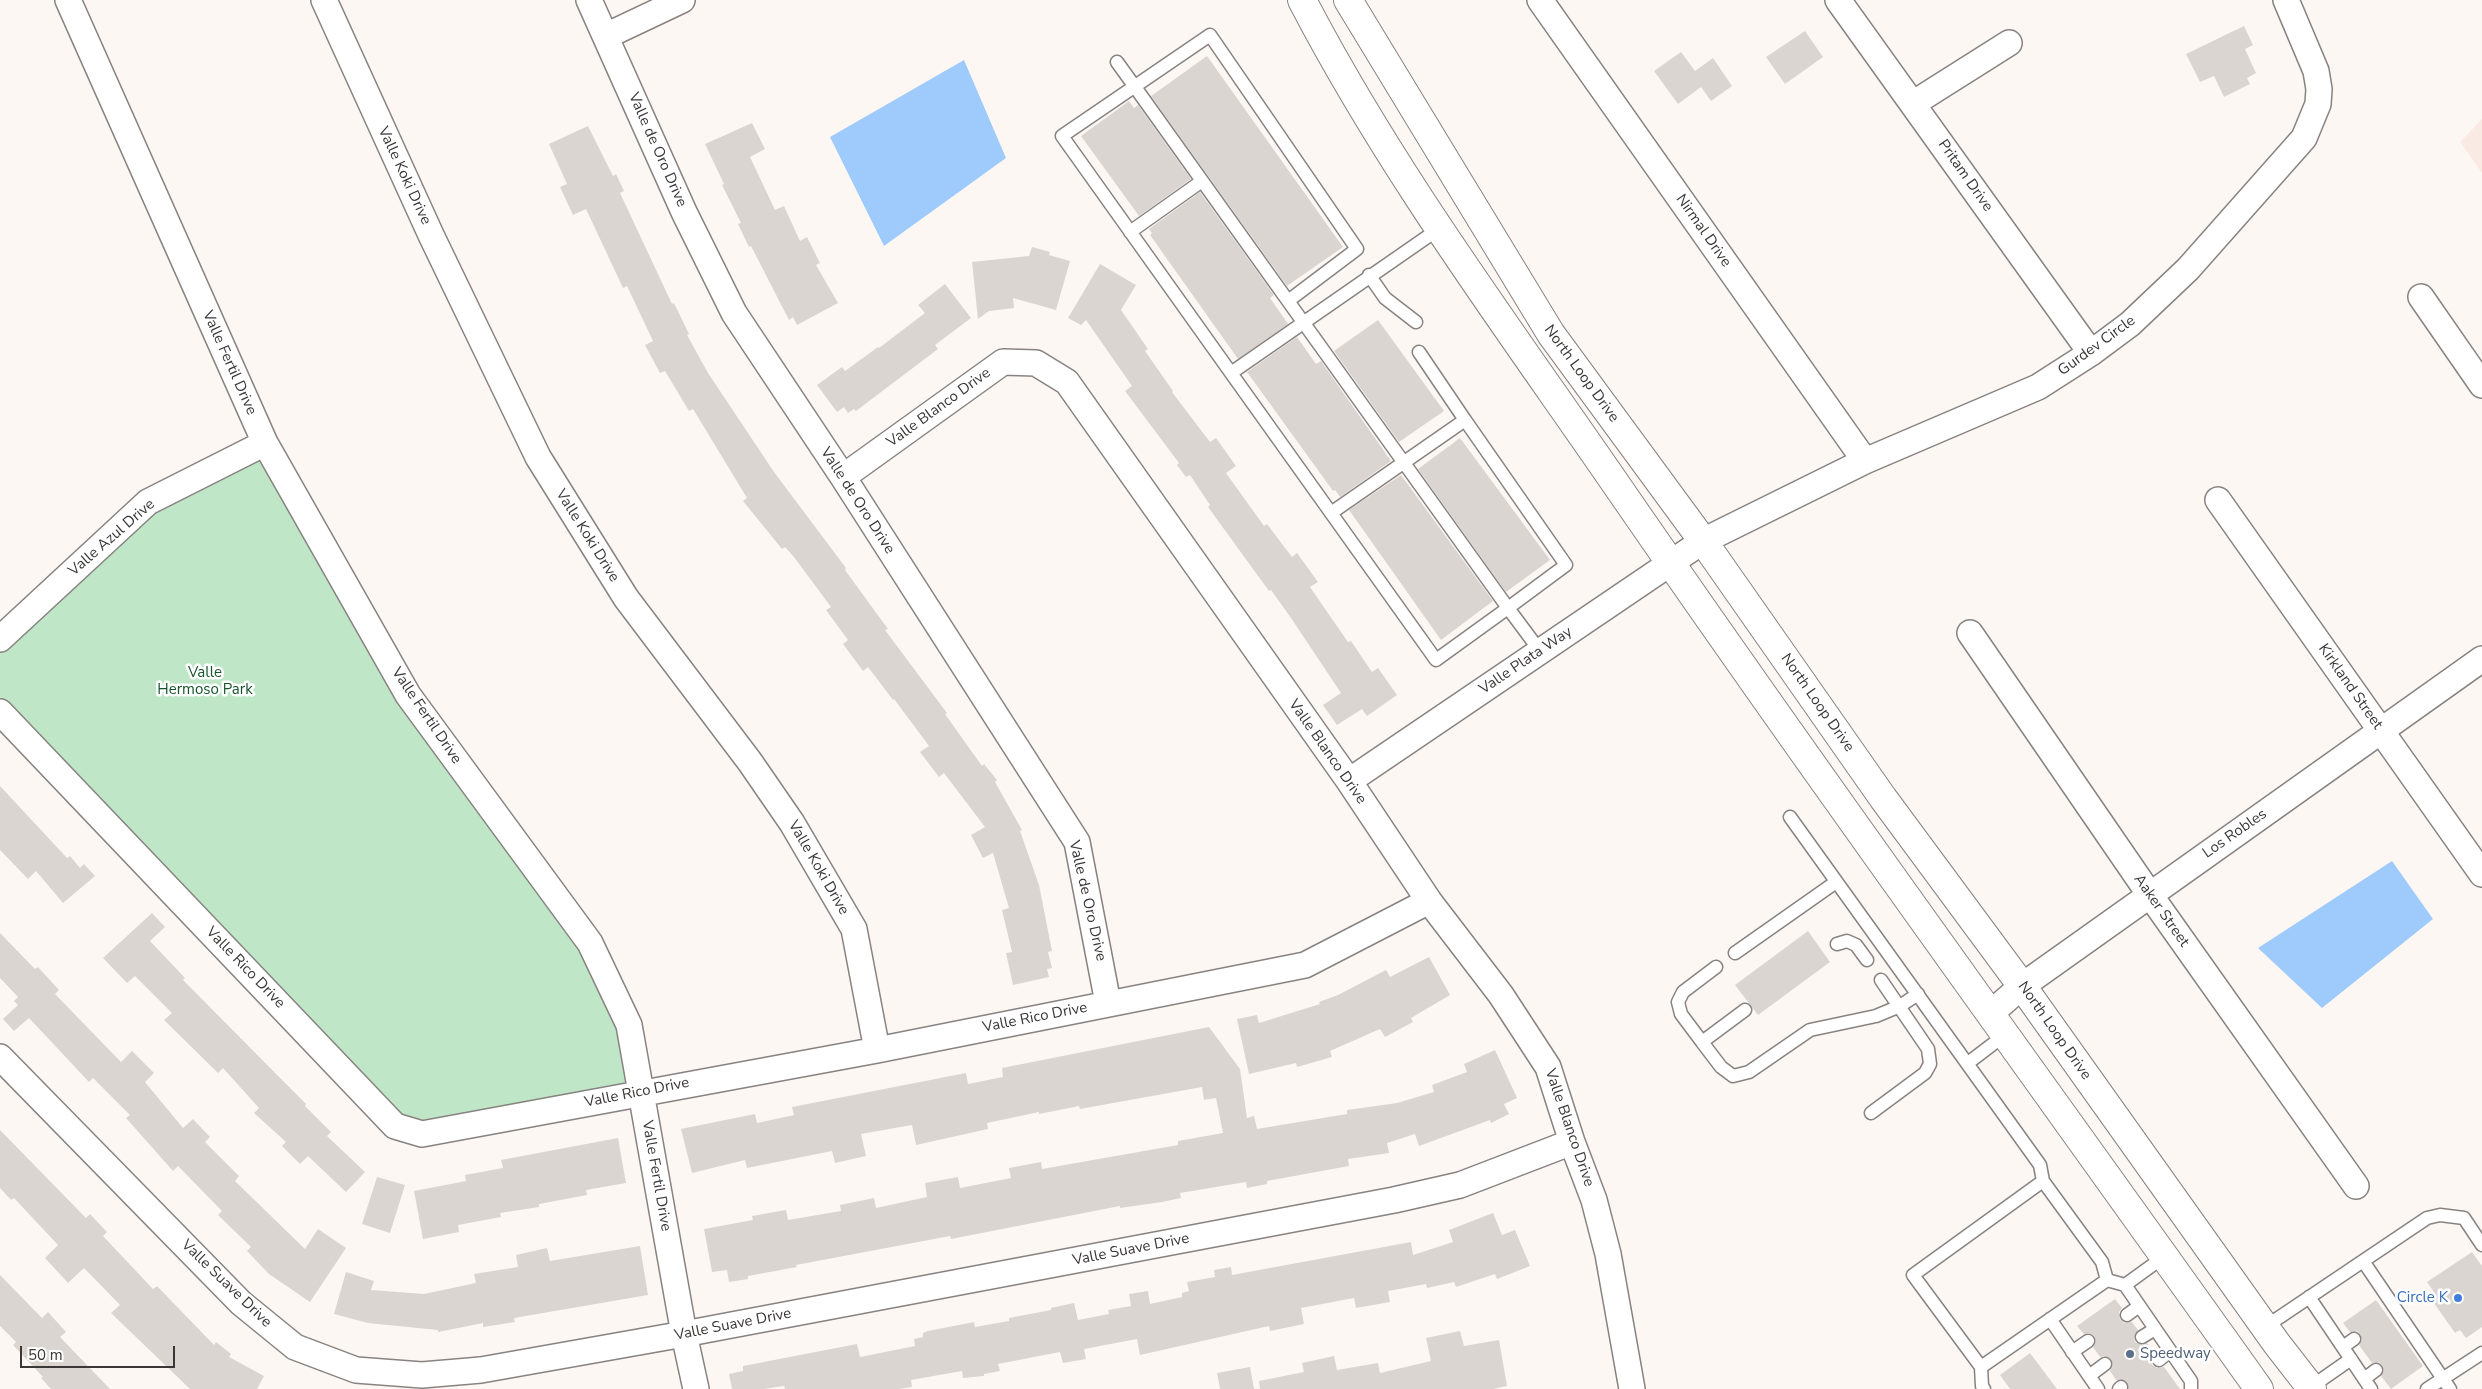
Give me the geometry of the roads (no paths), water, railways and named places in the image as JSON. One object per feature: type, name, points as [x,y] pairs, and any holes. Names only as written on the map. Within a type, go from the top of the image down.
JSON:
[{"type":"main road","points":[[1302,0],[1394,163],[1671,563],[2259,1389]]},
{"type":"main road","name":"North Loop Drive","points":[[1348,0],[1551,334],[1703,541],[1883,798],[2022,986],[2264,1327],[2311,1388]]},
{"type":"street","name":"Valle Fertil Drive","points":[[68,0],[265,443],[408,695],[590,943],[629,1024],[684,1334],[696,1389]]},
{"type":"street","name":"Valle Koki Drive","points":[[324,0],[431,235],[538,457],[626,598],[750,762],[792,823],[854,929],[877,1050]]},
{"type":"street","name":"Valle de Oro Drive","points":[[589,0],[684,212],[734,313],[843,477],[1077,842],[1108,1003]]},
{"type":"street","points":[[606,36],[682,0]]},
{"type":"street","name":"Nirmal Drive","points":[[1540,0],[1865,461]]},
{"type":"street","name":"Pritam Drive","points":[[1838,0],[1914,103],[2091,353]]},
{"type":"street","name":"Gurdev Circle","points":[[1703,541],[1865,461],[2038,387],[2091,353],[2130,324],[2166,292],[2304,138],[2318,104],[2319,89],[2316,71],[2286,0]]},
{"type":"street","points":[[1914,103],[2010,43]]},
{"type":"street","points":[[2421,297],[2482,385]]},
{"type":"street","name":"Valle Blanco Drive","points":[[843,477],[1003,362],[1036,363],[1067,382],[1348,781],[1429,901],[1501,995],[1548,1067],[1572,1142],[1594,1200],[1608,1254],[1632,1389]]},
{"type":"street","name":"Valle Azul Drive","points":[[0,639],[148,502],[265,443]]},
{"type":"street","name":"Kirkland Street","points":[[2218,500],[2482,874]]},
{"type":"street","name":"Valle Plata Way","points":[[1348,781],[1703,541]]},
{"type":"street","name":"Aaker Street","points":[[1970,632],[2150,895],[2356,1186]]},
{"type":"street","name":"Los Robles","points":[[1999,1023],[2022,986],[2482,659]]},
{"type":"street","name":"Valle Rico Drive","points":[[0,712],[395,1126],[422,1134],[877,1050],[1305,965],[1429,901]]},
{"type":"street","name":"Valle Suave Drive","points":[[0,1057],[241,1303],[295,1347],[356,1370],[422,1375],[481,1370],[684,1334],[1394,1200],[1460,1186],[1572,1142]]},
{"type":"lane","points":[[1288,301],[1357,249],[1210,35],[1062,136],[1436,660],[1566,565],[1419,352]]},
{"type":"lane","points":[[1118,62],[1540,651]]},
{"type":"lane","points":[[1130,232],[1202,181]]},
{"type":"lane","points":[[1231,373],[1369,275],[1440,228]]},
{"type":"lane","points":[[1369,275],[1385,298],[1416,322]]},
{"type":"lane","points":[[1331,513],[1465,420]]},
{"type":"lane","points":[[1790,817],[2040,1165],[2043,1181],[2102,1262],[2107,1280]]},
{"type":"lane","points":[[1735,953],[1836,882]]},
{"type":"lane","points":[[1837,944],[1847,941],[1856,945],[1867,960]]},
{"type":"lane","points":[[1716,967],[1683,992],[1678,1002],[1682,1014],[1702,1042],[1721,1067],[1733,1076],[1749,1072],[1810,1030],[1876,1016],[1900,1006],[1918,994]]},
{"type":"lane","points":[[1871,1113],[1925,1073],[1930,1064],[1928,1049],[1881,980]]},
{"type":"lane","points":[[1702,1042],[1745,1010]]},
{"type":"lane","points":[[1968,1063],[1999,1023]]},
{"type":"lane","points":[[1984,1389],[1982,1386],[1981,1367],[1912,1275],[2043,1181]]},
{"type":"lane","points":[[2264,1327],[2427,1218],[2440,1214],[2464,1218],[2482,1245]]},
{"type":"lane","points":[[2125,1285],[2165,1256]]},
{"type":"lane","points":[[2363,1261],[2392,1314],[2413,1344],[2446,1384]]},
{"type":"lane","points":[[1981,1367],[2107,1280],[2125,1285],[2191,1381],[2191,1389]]},
{"type":"lane","points":[[2309,1297],[2367,1384],[2376,1370]]},
{"type":"lane","points":[[2127,1315],[2139,1306]]},
{"type":"lane","points":[[2050,1319],[2098,1389]]},
{"type":"lane","points":[[2142,1337],[2155,1328]]},
{"type":"lane","points":[[2343,1347],[2354,1339]]},
{"type":"lane","points":[[2072,1352],[2088,1340]]},
{"type":"lane","points":[[2159,1360],[2170,1351]]},
{"type":"lane","points":[[2427,1389],[2446,1384],[2482,1353]]},
{"type":"lane","points":[[2311,1388],[2351,1359]]},
{"type":"lane","points":[[2088,1376],[2105,1364]]},
{"type":"water","points":[[964,60],[1006,158],[884,246],[830,137]]},
{"type":"water","points":[[2392,861],[2433,919],[2322,1008],[2258,948]]},
{"type":"place","name":"Circle K","points":[[2458,1298]]},
{"type":"place","name":"Speedway","points":[[2130,1354]]},
{"type":"park label","name":"Valle Hermoso Park","points":[[205,682]]}]
